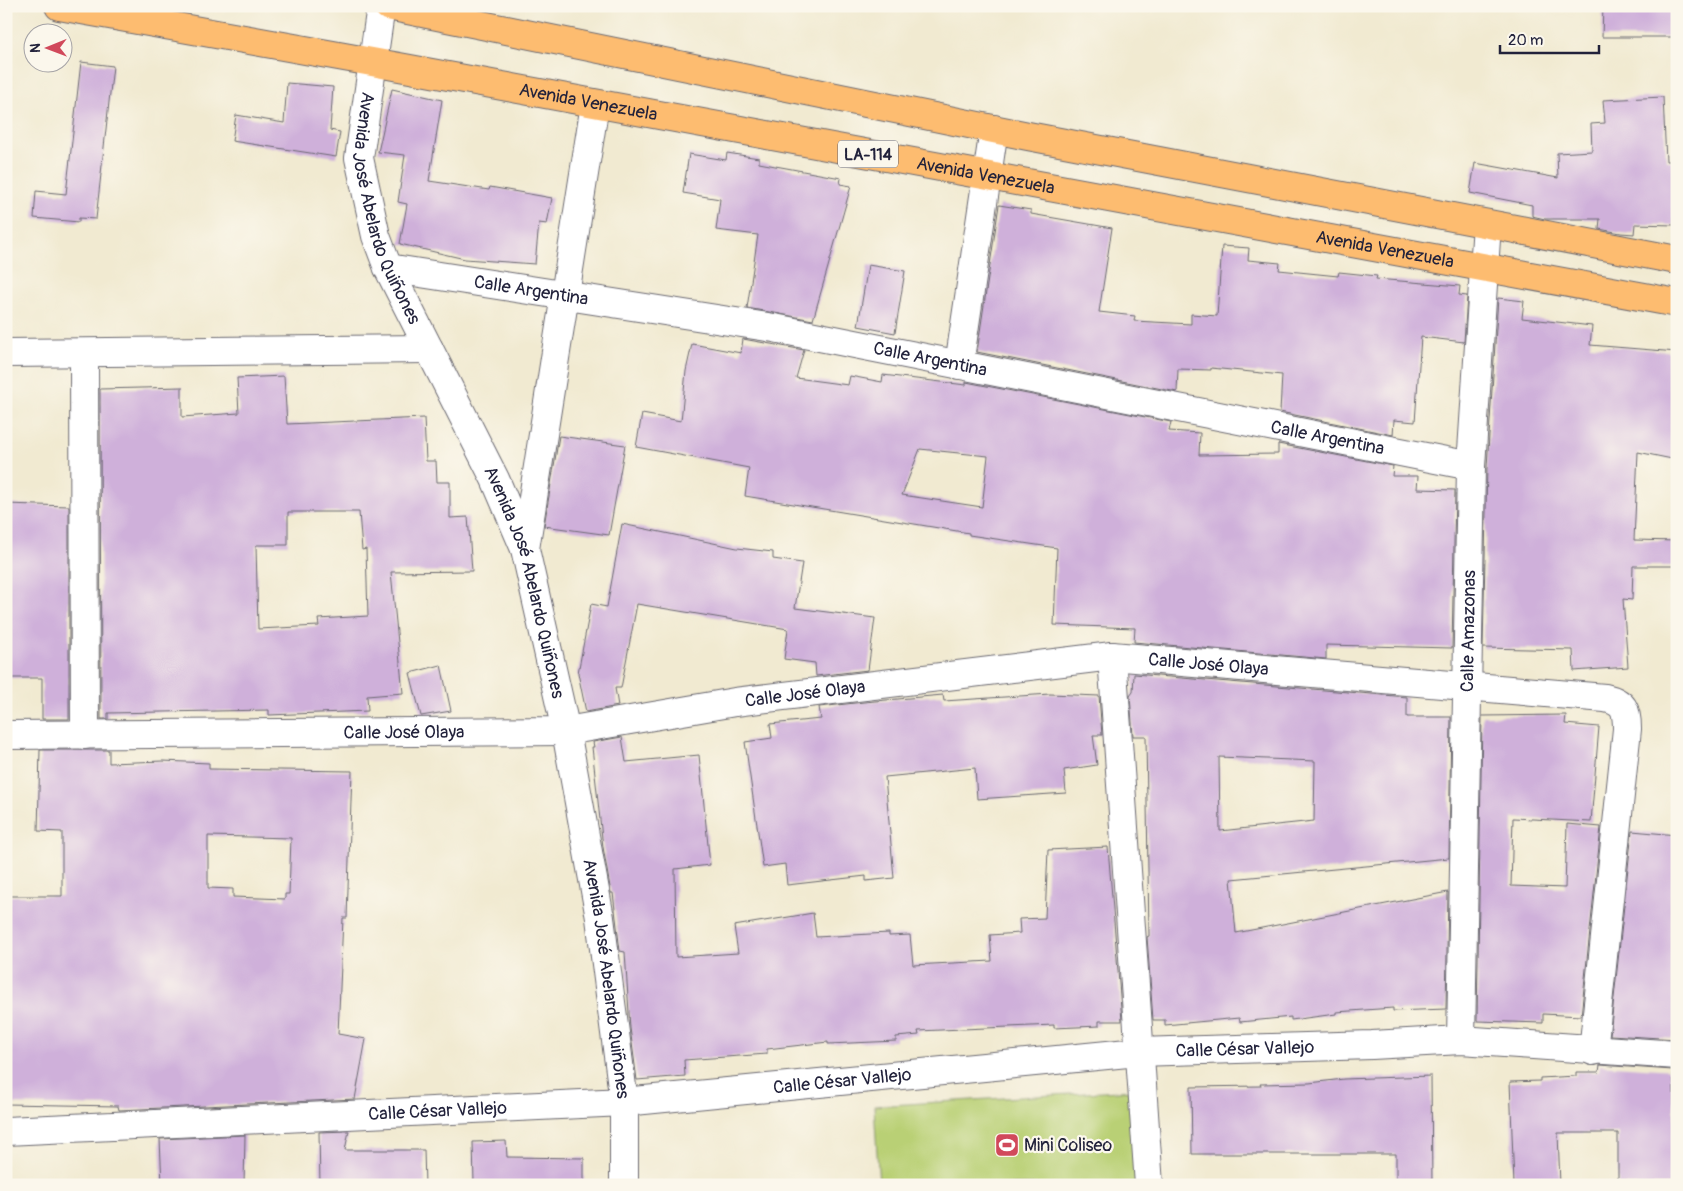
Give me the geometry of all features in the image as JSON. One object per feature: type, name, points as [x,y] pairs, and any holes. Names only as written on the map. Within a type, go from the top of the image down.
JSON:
[{"type":"main road","name":"Avenida Venezuela","points":[[59,6],[1677,303]]},
{"type":"main road","points":[[388,6],[994,129],[1677,260]]},
{"type":"street","name":"Avenida José Abelardo Quiñones","points":[[381,6],[359,158],[376,236],[388,268],[495,479],[525,549],[566,731],[600,918],[624,1102],[624,1185]]},
{"type":"street","points":[[525,549],[566,295],[594,104]]},
{"type":"street","points":[[959,365],[994,129]]},
{"type":"street","name":"Calle Amazonas","points":[[1461,1040],[1471,466],[1487,224]]},
{"type":"street","name":"Calle Argentina","points":[[388,268],[774,328],[1471,466]]},
{"type":"street","points":[[6,352],[84,353],[429,349]]},
{"type":"street","points":[[84,353],[85,735]]},
{"type":"street","points":[[1112,656],[1138,1052],[1149,1185]]},
{"type":"street","name":"Calle José Olaya","points":[[6,735],[566,731],[735,702],[1112,656],[1604,698],[1617,701],[1624,709],[1627,729],[1593,1051]]},
{"type":"street","name":"Calle César Vallejo","points":[[6,1131],[624,1102],[1138,1052],[1362,1046],[1461,1040],[1593,1051],[1677,1055]]},
{"type":"green space","name":"Mini Coliseo","points":[[1135,1090],[1141,1185],[879,1185],[874,1106]]},
{"type":"building","points":[[1603,6],[1675,6],[1674,37],[1602,37]]},
{"type":"building","points":[[81,62],[113,66],[96,219],[79,218],[79,222],[34,218],[36,191],[66,194]]},
{"type":"building","points":[[287,83],[333,87],[330,130],[340,132],[336,157],[232,141],[236,115],[284,123]]},
{"type":"building","points":[[392,89],[442,100],[429,181],[489,190],[490,187],[552,198],[547,224],[539,223],[535,264],[465,259],[400,244],[407,204],[398,202],[405,155],[378,152]]},
{"type":"building","points":[[1663,97],[1666,161],[1676,161],[1674,225],[1635,224],[1634,234],[1621,233],[1599,229],[1600,219],[1545,219],[1532,216],[1532,205],[1470,193],[1475,163],[1558,178],[1557,153],[1592,151],[1591,124],[1605,123],[1603,100]]},
{"type":"building","points":[[727,153],[759,158],[759,163],[841,178],[840,184],[851,186],[813,320],[747,308],[758,235],[716,230],[720,199],[683,193],[689,154],[726,160]]},
{"type":"building","points":[[999,205],[1031,210],[1031,214],[1112,228],[1099,312],[1135,316],[1134,321],[1191,324],[1191,314],[1217,316],[1222,246],[1249,248],[1248,260],[1280,263],[1279,270],[1338,276],[1339,272],[1377,276],[1376,279],[1460,286],[1459,295],[1467,296],[1464,342],[1421,337],[1415,422],[1394,420],[1393,435],[1280,412],[1282,375],[1211,368],[1211,370],[1178,369],[1177,392],[977,352]]},
{"type":"building","points":[[868,265],[905,271],[895,333],[858,326]]},
{"type":"building","points":[[1498,298],[1524,301],[1522,318],[1592,326],[1590,345],[1677,352],[1677,460],[1638,452],[1634,540],[1677,541],[1677,566],[1633,566],[1632,600],[1623,599],[1628,667],[1574,671],[1573,650],[1483,648],[1487,467]]},
{"type":"building","points":[[743,339],[804,350],[796,378],[848,385],[850,376],[882,382],[883,375],[966,385],[966,382],[1171,422],[1169,431],[1200,433],[1199,455],[1278,454],[1278,444],[1393,466],[1392,476],[1418,476],[1417,489],[1455,490],[1452,648],[1326,645],[1326,659],[1134,642],[1135,628],[1054,625],[1057,548],[969,535],[969,533],[745,496],[749,468],[636,447],[642,414],[681,421],[686,371],[692,344],[741,353]],"holes":[[[920,449],[988,456],[982,507],[902,495]]]},
{"type":"building","points":[[284,376],[287,424],[424,418],[426,461],[436,461],[437,482],[450,482],[450,518],[468,517],[472,571],[391,572],[403,693],[367,696],[368,711],[269,715],[269,710],[108,713],[108,719],[101,719],[100,389],[182,387],[182,417],[239,413],[237,378]],"holes":[[[288,512],[359,512],[362,550],[366,549],[368,616],[318,619],[319,626],[258,629],[256,545],[288,545]]]},
{"type":"building","points":[[559,436],[625,445],[609,535],[544,526]]},
{"type":"building","points":[[6,504],[69,506],[69,719],[42,719],[42,678],[6,678]]},
{"type":"building","points":[[622,524],[737,548],[773,552],[773,559],[802,563],[795,608],[875,618],[868,670],[816,676],[815,663],[784,659],[788,629],[637,604],[621,688],[615,688],[618,706],[586,712],[578,673],[591,604],[607,607]]},
{"type":"building","points":[[441,665],[451,711],[421,716],[410,673]]},
{"type":"building","points":[[1134,674],[1407,697],[1407,717],[1451,717],[1449,858],[1231,879],[1236,933],[1448,892],[1446,1009],[1393,1011],[1393,1008],[1336,1012],[1336,1014],[1291,1020],[1291,1017],[1240,1022],[1239,1018],[1165,1025],[1165,1020],[1153,1020],[1147,937],[1149,936],[1146,736],[1133,736],[1130,696],[1133,692]],"holes":[[[1219,757],[1315,761],[1314,821],[1220,831]]]},
{"type":"building","points":[[1050,694],[1099,696],[1102,735],[1093,735],[1097,765],[1064,770],[1066,793],[977,799],[975,768],[885,777],[894,878],[866,881],[866,876],[787,885],[785,864],[763,867],[745,742],[772,738],[770,724],[821,719],[819,707],[864,702],[943,695],[944,701]]},
{"type":"building","points":[[1566,715],[1565,724],[1599,727],[1591,822],[1513,818],[1511,886],[1565,888],[1567,824],[1601,827],[1581,1016],[1543,1014],[1543,1023],[1477,1021],[1482,716]]},
{"type":"building","points":[[622,737],[626,762],[699,755],[710,865],[675,869],[676,957],[738,953],[734,926],[813,913],[816,937],[889,933],[889,936],[910,935],[913,965],[992,961],[990,935],[1020,933],[1019,919],[1045,918],[1048,850],[1108,847],[1122,1021],[1099,1021],[1099,1026],[1054,1028],[1054,1025],[918,1031],[919,1035],[896,1037],[896,1041],[828,1044],[828,1042],[767,1049],[767,1054],[684,1060],[685,1076],[637,1080],[630,1028],[625,952],[620,951],[613,893],[611,893],[603,847],[592,747],[594,747],[593,742]]},
{"type":"building","points":[[40,750],[109,750],[109,763],[163,761],[209,763],[209,769],[352,771],[347,918],[343,918],[338,1034],[366,1039],[355,1099],[119,1110],[118,1106],[6,1104],[6,896],[62,896],[62,832],[38,831]],"holes":[[[208,836],[291,838],[289,894],[285,894],[285,899],[233,897],[233,889],[208,888]]]},
{"type":"building","points":[[1632,831],[1677,835],[1677,1039],[1610,1035]]},
{"type":"building","points":[[1600,1065],[1673,1070],[1677,1185],[1618,1185],[1618,1133],[1558,1133],[1560,1185],[1514,1185],[1510,1082],[1540,1081],[1540,1078],[1576,1076],[1576,1072],[1599,1072]]},
{"type":"building","points":[[1431,1076],[1432,1185],[1396,1185],[1396,1154],[1192,1154],[1191,1087],[1261,1086],[1260,1084]]},
{"type":"building","points":[[349,1131],[345,1150],[424,1150],[425,1185],[320,1185],[319,1132]]},
{"type":"building","points":[[245,1135],[244,1185],[162,1185],[160,1139]]},
{"type":"building","points":[[506,1141],[507,1157],[584,1158],[584,1183],[474,1183],[473,1142]]},
{"type":"place","name":"Mini Coliseo","points":[[1007,1145]]}]
